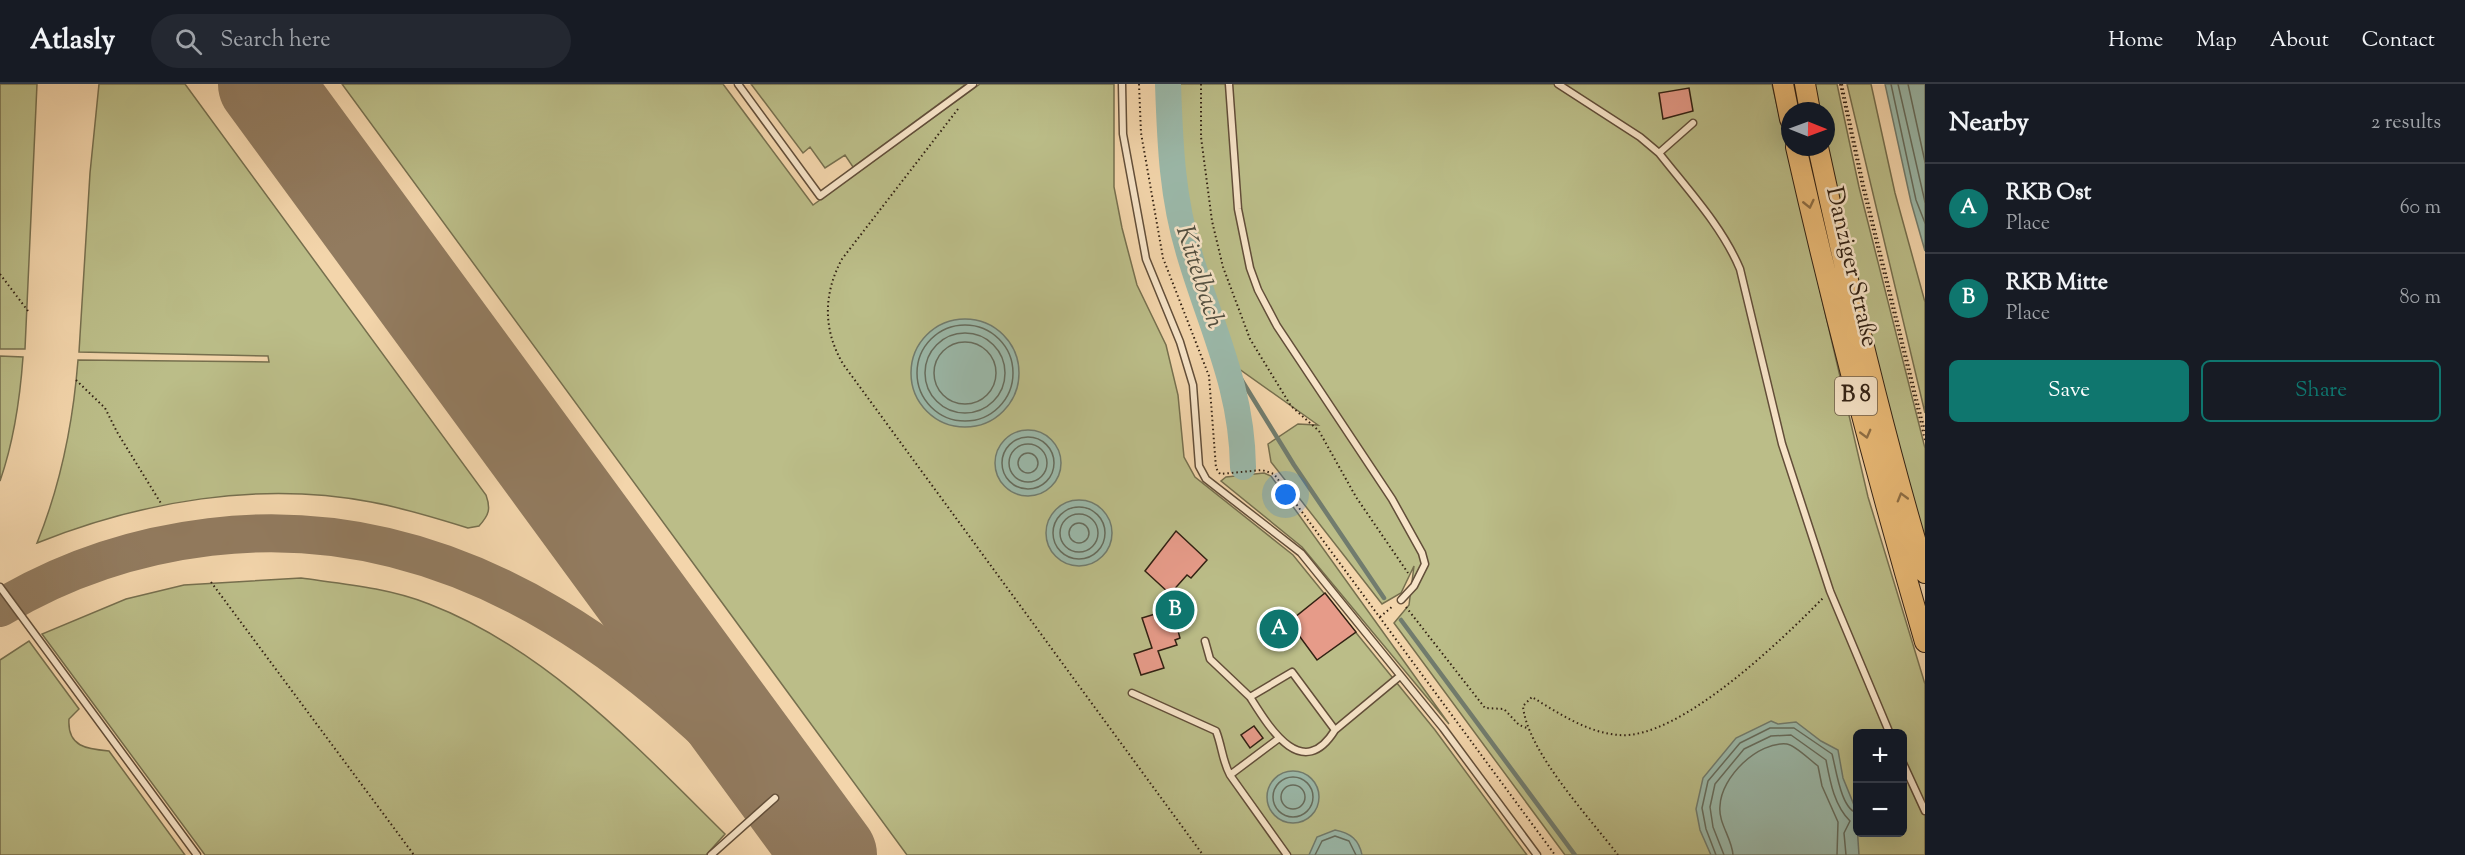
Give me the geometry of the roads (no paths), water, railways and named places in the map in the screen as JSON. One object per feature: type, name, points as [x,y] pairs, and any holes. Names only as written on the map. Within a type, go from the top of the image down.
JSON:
[{"type":"highway","points":[[1783,84],[1787,102]]},
{"type":"highway","points":[[1805,84],[1808,102]]},
{"type":"highway","name":"Danziger Straße","points":[[1798,156],[1831,300],[1881,493],[1925,642]]},
{"type":"highway","name":"Danziger Straße","points":[[1820,156],[1853,306],[1925,573]]},
{"type":"lane","points":[[738,84],[820,196],[973,84]]},
{"type":"lane","points":[[1122,84],[1123,134],[1146,259],[1180,342],[1193,385],[1199,466],[1206,479],[1301,553],[1443,728],[1537,855]]},
{"type":"lane","points":[[1229,84],[1238,209],[1250,268],[1277,326],[1392,499],[1422,553],[1425,564],[1414,586],[1401,600]]},
{"type":"lane","points":[[1558,84],[1640,136],[1659,153],[1732,250],[1740,269],[1782,444],[1830,591],[1888,729]]},
{"type":"lane","points":[[1659,153],[1693,123]]},
{"type":"lane","points":[[0,587],[197,855]]},
{"type":"lane","points":[[1205,641],[1210,659],[1250,697],[1278,739],[1294,749],[1310,751],[1328,741],[1335,730],[1400,676]]},
{"type":"lane","points":[[1250,697],[1292,672],[1335,730]]},
{"type":"lane","points":[[1132,693],[1216,731],[1222,760],[1230,775],[1287,855]]},
{"type":"lane","points":[[1230,775],[1278,739]]},
{"type":"lane","points":[[1907,772],[1925,811]]},
{"type":"lane","points":[[711,855],[775,798]]},
{"type":"water","points":[[1885,84],[1925,84],[1925,251],[1911,202]]},
{"type":"water","points":[[965,319],[986,323],[1003,335],[1015,352],[1019,373],[1015,394],[1003,411],[986,423],[965,427],[944,423],[927,411],[915,394],[911,373],[915,352],[927,335],[944,323]]},
{"type":"water","points":[[1028,430],[1040,433],[1051,440],[1058,451],[1061,463],[1058,475],[1051,486],[1040,493],[1028,496],[1016,493],[1005,486],[998,475],[995,463],[998,451],[1005,440],[1016,433]]},
{"type":"water","points":[[1079,500],[1091,503],[1102,510],[1109,521],[1112,533],[1109,545],[1102,556],[1091,563],[1079,566],[1067,563],[1056,556],[1049,545],[1046,533],[1049,521],[1056,510],[1067,503]]},
{"type":"water","points":[[1771,721],[1778,724],[1796,722],[1821,741],[1838,750],[1843,778],[1853,803],[1853,837],[1858,837],[1859,855],[1711,855],[1700,830],[1696,809],[1703,778],[1736,738]]},
{"type":"water","points":[[1288,771],[1298,771],[1307,775],[1315,783],[1319,797],[1315,811],[1307,819],[1298,823],[1288,823],[1279,819],[1271,811],[1267,802],[1267,792],[1271,783],[1279,775]]},
{"type":"water","points":[[1335,830],[1353,838],[1359,845],[1362,855],[1309,855],[1317,837]]},
{"type":"waterway","name":"Kittelbach","points":[[1168,84],[1171,149],[1179,213],[1190,256],[1232,385],[1241,438],[1243,467]]},
{"type":"waterway","points":[[1229,367],[1241,379],[1294,465],[1384,598]]},
{"type":"waterway","points":[[1401,620],[1575,855]]},
{"type":"place","name":"RKB Mitte","points":[[1175,610]]},
{"type":"place","name":"RKB Ost","points":[[1279,629]]}]
